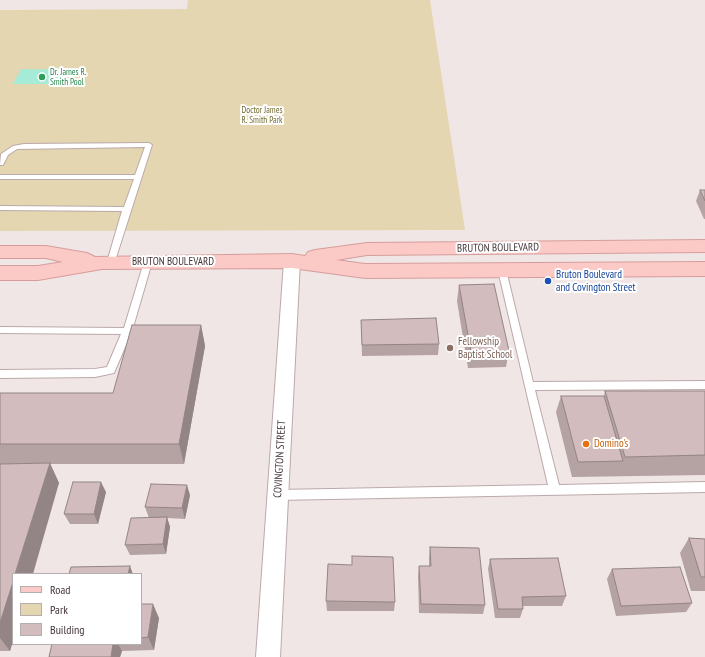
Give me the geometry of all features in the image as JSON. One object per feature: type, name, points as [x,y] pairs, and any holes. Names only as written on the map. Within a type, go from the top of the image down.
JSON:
[{"type":"street","name":"BRUTON BOULEVARD","points":[[292,261],[367,249],[705,246]]},
{"type":"street","points":[[552,247],[558,270]]},
{"type":"street","name":"BRUTON BOULEVARD","points":[[0,252],[46,252],[106,262]]},
{"type":"street","name":"BRUTON BOULEVARD","points":[[0,273],[38,273],[106,262],[292,261],[366,271],[705,269]]},
{"type":"street","name":"COVINGTON STREET","points":[[268,657],[292,261]]},
{"type":"lane","points":[[0,163],[5,154],[15,147],[149,145],[127,209],[106,262]]},
{"type":"lane","points":[[0,177],[138,177]]},
{"type":"lane","points":[[0,208],[127,209]]},
{"type":"lane","points":[[0,374],[95,373],[111,370],[127,331],[148,262]]},
{"type":"lane","points":[[502,270],[555,490]]},
{"type":"lane","points":[[0,330],[127,331]]},
{"type":"lane","points":[[529,386],[705,385]]},
{"type":"lane","points":[[277,495],[705,487]]},
{"type":"green space","name":"Doctor James R. Smith Park","points":[[188,0],[430,0],[465,230],[0,231],[0,10],[187,9]]},
{"type":"shaded area","name":"Dr. James R. Smith Pool","points":[[21,69],[70,70],[63,84],[13,84]]},
{"type":"building","points":[[700,190],[705,190],[705,201]]},
{"type":"building","points":[[494,284],[509,351],[471,352],[459,285]]},
{"type":"building","points":[[436,318],[439,344],[362,345],[361,320]]},
{"type":"building","points":[[132,325],[201,325],[179,444],[0,444],[0,393],[113,393]]},
{"type":"building","points":[[605,391],[705,391],[705,455],[625,457]]},
{"type":"building","points":[[561,396],[604,396],[623,461],[578,462]]},
{"type":"building","points":[[50,463],[15,573],[12,573],[12,585],[0,623],[0,464]]},
{"type":"building","points":[[73,482],[101,482],[94,514],[64,514]]},
{"type":"building","points":[[151,484],[187,485],[182,508],[145,507]]},
{"type":"building","points":[[167,517],[163,544],[125,545],[131,518]]},
{"type":"building","points":[[689,538],[705,539],[705,577],[701,577]]},
{"type":"building","points":[[430,547],[479,548],[485,605],[421,604],[419,566],[431,566]]},
{"type":"building","points":[[352,556],[393,557],[395,602],[326,601],[328,564],[352,565]]},
{"type":"building","points":[[558,558],[566,596],[522,597],[523,609],[498,609],[490,559]]},
{"type":"building","points":[[130,566],[128,573],[69,573],[71,567]]},
{"type":"building","points":[[680,567],[692,603],[621,606],[612,569]]},
{"type":"building","points":[[142,604],[153,604],[148,637],[142,638]]},
{"type":"building","points":[[52,645],[113,645],[111,657],[49,657]]},
{"type":"place","name":"Dr. James R. Smith Pool","points":[[42,77]]},
{"type":"place","name":"Bruton Boulevard and Covington Street","points":[[548,281]]},
{"type":"place","name":"Fellowship Baptist School","points":[[450,348]]},
{"type":"place","name":"Domino's","points":[[586,444]]}]
